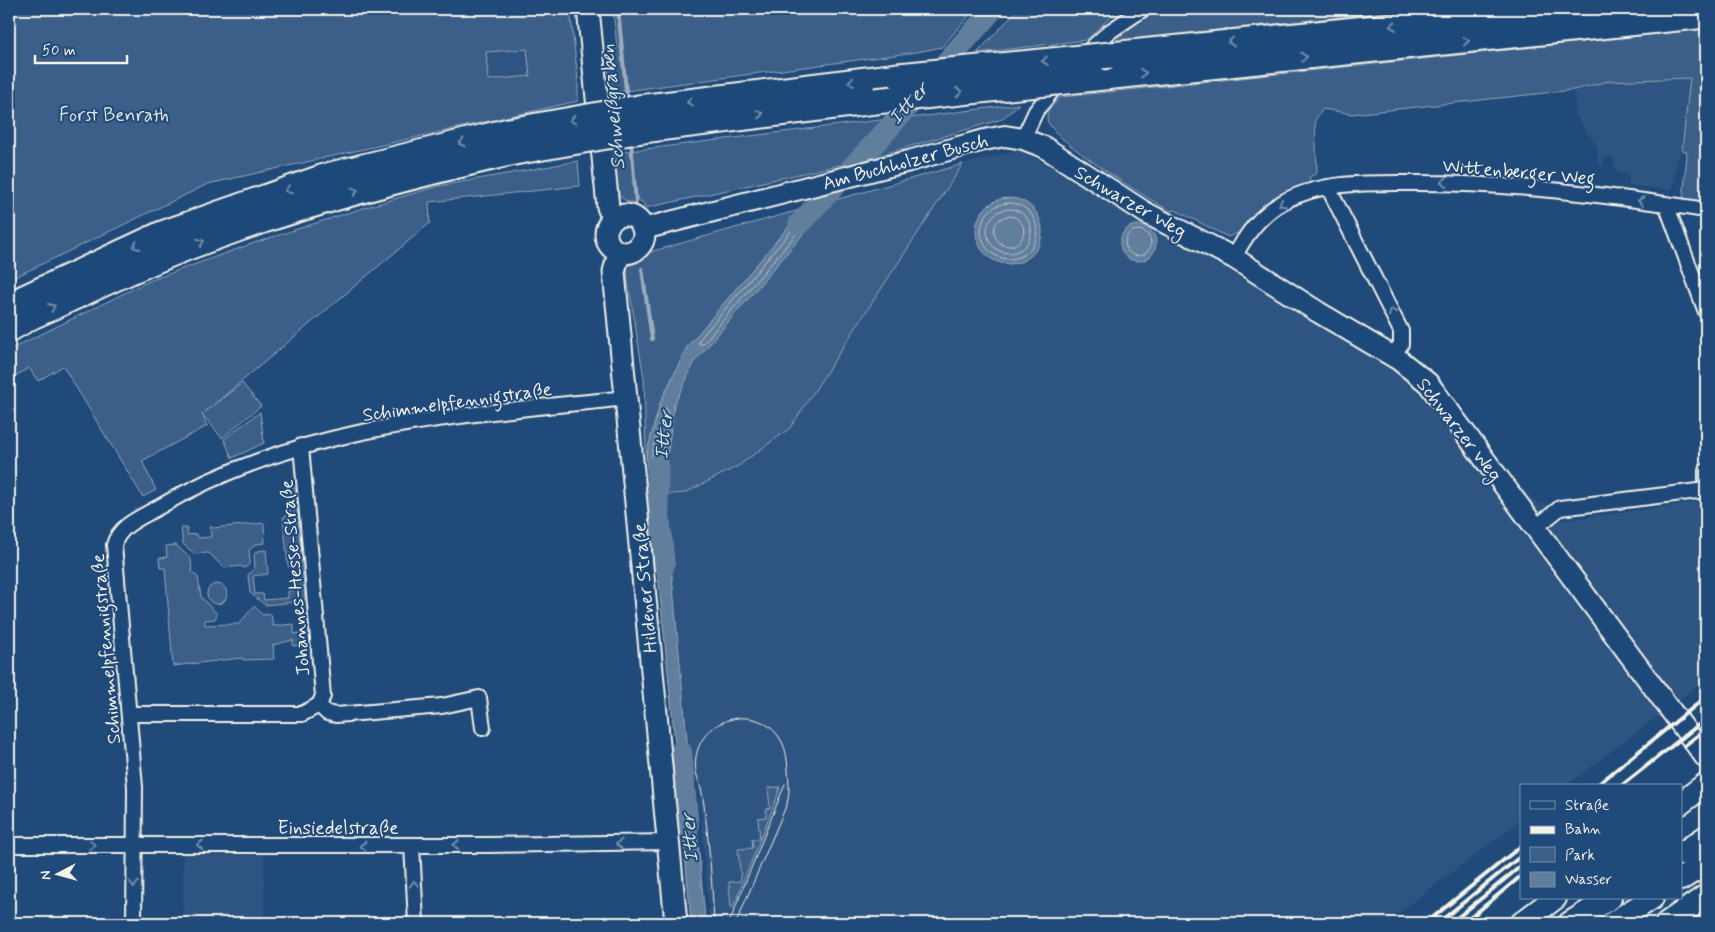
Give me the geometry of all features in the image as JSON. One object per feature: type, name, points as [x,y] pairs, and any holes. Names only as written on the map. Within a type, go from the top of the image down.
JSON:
[{"type":"highway","points":[[9,305],[162,234],[318,180],[512,142],[899,76],[1563,9]]},
{"type":"highway","points":[[640,119],[875,101],[1706,15]]},
{"type":"highway","points":[[9,329],[32,316],[186,248],[264,220],[422,173],[512,142]]},
{"type":"highway","points":[[1682,802],[1706,784]]},
{"type":"highway","points":[[1682,853],[1706,837]]},
{"type":"highway","points":[[1682,878],[1706,863]]},
{"type":"highway","points":[[1667,923],[1706,896]]},
{"type":"highway","points":[[1522,923],[1552,900]]},
{"type":"highway","points":[[1570,923],[1607,900]]},
{"type":"highway","points":[[1613,923],[1649,900]]},
{"type":"main road","points":[[588,9],[608,207],[614,219]]},
{"type":"main road","name":"Am Buchholzer Busch","points":[[643,230],[995,137],[1022,139]]},
{"type":"main road","name":"Schwarzer Weg","points":[[1022,139],[1044,147],[1146,213],[1234,258],[1318,312],[1393,356],[1428,383],[1706,758]]},
{"type":"main road","points":[[623,216],[633,218],[643,230],[643,241],[636,250],[625,254],[614,250],[607,240],[607,229],[614,219],[623,216]]},
{"type":"main road","name":"Hildener Straße","points":[[619,253],[614,272],[676,923]]},
{"type":"street","points":[[1022,139],[1036,111],[1071,67],[1109,32],[1143,9]]},
{"type":"street","name":"Wittenberger Weg","points":[[1234,258],[1242,242],[1258,220],[1283,202],[1308,192],[1328,187],[1367,183],[1458,182],[1516,186],[1706,210]]},
{"type":"street","points":[[1328,187],[1401,331],[1400,344],[1393,356]]},
{"type":"street","points":[[1666,204],[1706,312]]},
{"type":"street","name":"Schimmelpfennigstraße","points":[[134,923],[135,787],[114,545],[116,536],[123,528],[162,505],[223,474],[258,459],[301,446],[411,423],[626,398]]},
{"type":"street","name":"Johannes-Hesse-Straße","points":[[301,446],[323,696],[319,705]]},
{"type":"street","points":[[1535,528],[1560,508],[1706,490],[1706,471]]},
{"type":"street","points":[[130,714],[302,714],[319,705],[327,712],[336,715],[442,706],[479,698],[482,728]]},
{"type":"street","name":"Einsiedelstraße","points":[[9,845],[412,846],[637,844],[667,842]]},
{"type":"street","points":[[412,846],[416,923]]},
{"type":"shaded area","points":[[527,49],[530,76],[488,80],[485,52]]},
{"type":"shaded area","points":[[1691,78],[1682,150],[1677,159],[1673,188],[1669,190],[1628,185],[1629,177],[1626,173],[1619,173],[1614,168],[1615,161],[1611,157],[1603,157],[1603,166],[1598,164],[1598,148],[1576,116],[1573,90],[1609,81]]},
{"type":"shaded area","points":[[1020,150],[1232,263],[1407,376],[1537,503],[1547,505],[1558,521],[1706,501],[1706,679],[1569,784],[1520,784],[1520,821],[1385,923],[707,923],[709,908],[698,781],[693,781],[668,533],[662,495],[685,493],[790,428],[963,164]]},
{"type":"shaded area","points":[[183,854],[264,855],[264,923],[183,923]]},
{"type":"green space","name":"Forst Benrath","points":[[9,9],[570,9],[578,80],[578,101],[208,184],[9,280]],"holes":[[[527,49],[530,76],[488,80],[486,52]]]},
{"type":"green space","points":[[613,9],[975,9],[942,47],[917,52],[610,93],[608,67],[617,47]]},
{"type":"green space","points":[[1018,9],[1119,9],[1086,40],[977,53]]},
{"type":"green space","points":[[1164,9],[1414,9],[1115,41],[1137,22]]},
{"type":"green space","points":[[1706,29],[1706,204],[1683,201],[1687,152],[1682,150],[1690,78],[1609,81],[1573,90],[1352,114],[1323,109],[1315,120],[1317,173],[1309,177],[1311,187],[1255,215],[1238,233],[1228,237],[1175,210],[1170,211],[1123,182],[1064,140],[1052,128],[1047,119],[1049,110],[1061,97]]},
{"type":"green space","points":[[1019,104],[1002,119],[871,158],[902,119]]},
{"type":"green space","points":[[888,119],[853,162],[646,208],[642,201],[628,202],[618,195],[613,153]]},
{"type":"green space","points":[[578,161],[580,186],[429,202],[430,223],[205,412],[242,383],[261,406],[222,438],[202,414],[207,426],[142,461],[156,490],[143,497],[63,366],[38,381],[29,368],[9,380],[9,350],[149,281],[251,244],[439,186]]},
{"type":"green space","points":[[963,164],[790,428],[738,466],[685,493],[662,495],[651,491],[646,457],[644,378],[628,282],[627,267],[632,257]]},
{"type":"green space","points":[[260,412],[264,443],[232,458],[224,439]]},
{"type":"green space","points":[[295,487],[305,601],[265,605],[250,593],[248,575],[255,567],[254,555],[257,551],[266,550],[268,574],[253,576],[255,594],[263,594],[264,600],[288,598],[288,591],[295,590],[293,568],[288,566],[283,517],[290,514],[287,488]]},
{"type":"green space","points":[[264,523],[265,543],[256,544],[249,550],[250,563],[245,568],[241,566],[224,568],[209,553],[195,554],[183,544],[181,528],[187,528],[187,535],[196,534],[199,538],[211,537],[210,526],[213,528]]},
{"type":"green space","points":[[176,545],[191,559],[192,572],[198,577],[201,597],[217,614],[215,619],[205,620],[205,625],[239,624],[254,606],[263,615],[271,614],[273,626],[294,624],[294,634],[300,633],[301,645],[293,646],[293,640],[273,645],[274,659],[243,660],[242,658],[173,666],[165,568],[160,568],[159,558],[167,557],[166,546]]},
{"type":"green space","points":[[217,584],[224,587],[227,594],[224,601],[217,604],[210,601],[207,594],[210,587]]},
{"type":"green space","points":[[780,787],[777,797],[733,907],[731,908],[729,882],[741,881],[738,849],[753,848],[752,839],[760,839],[758,818],[766,817],[766,809],[770,808],[768,788]]},
{"type":"water","points":[[982,9],[1003,9],[967,48],[948,49]]},
{"type":"water","points":[[888,119],[902,119],[871,158],[853,162]]},
{"type":"water","points":[[1002,198],[1016,198],[1028,203],[1037,212],[1042,224],[1040,244],[1033,255],[1016,264],[1002,264],[990,259],[981,250],[976,238],[976,224],[981,212],[990,203]]},
{"type":"water","points":[[833,199],[695,361],[674,405],[662,495],[650,496],[646,457],[649,444],[660,403],[687,347],[805,207]]},
{"type":"water","points":[[1138,225],[1145,226],[1151,230],[1155,236],[1155,250],[1151,256],[1145,260],[1138,261],[1131,260],[1125,256],[1121,250],[1120,243],[1121,236],[1125,230],[1131,226]]},
{"type":"water","points":[[668,533],[691,781],[679,782],[654,535]]},
{"type":"water","points":[[694,797],[705,919],[691,921],[680,798]]},
{"type":"waterway","name":"Schweißgraben","points":[[618,9],[627,101]]},
{"type":"waterway","name":"Itter","points":[[799,224],[887,130],[993,9]]},
{"type":"waterway","name":"Schweißgraben","points":[[631,140],[636,203]]},
{"type":"waterway","name":"Schweißgraben","points":[[642,269],[652,339]]},
{"type":"waterway","name":"Itter","points":[[658,465],[657,496],[664,565]]},
{"type":"waterway","name":"Itter","points":[[681,752],[688,827]]},
{"type":"tram line","points":[[714,923],[707,829],[703,798],[695,762],[700,743],[708,732],[719,724],[731,719],[744,718],[757,720],[769,726],[779,737],[787,757],[789,791],[787,804],[736,923]]},
{"type":"tram line","points":[[729,923],[785,784]]},
{"type":"railway","points":[[1598,784],[1706,697]]},
{"type":"railway","points":[[1624,784],[1706,719]]},
{"type":"railway","points":[[1684,746],[1706,729]]},
{"type":"railway","points":[[1426,923],[1520,847]]},
{"type":"railway","points":[[1438,923],[1520,857]]},
{"type":"railway","points":[[1451,923],[1520,867]]},
{"type":"railway","points":[[1464,923],[1520,877]]}]
